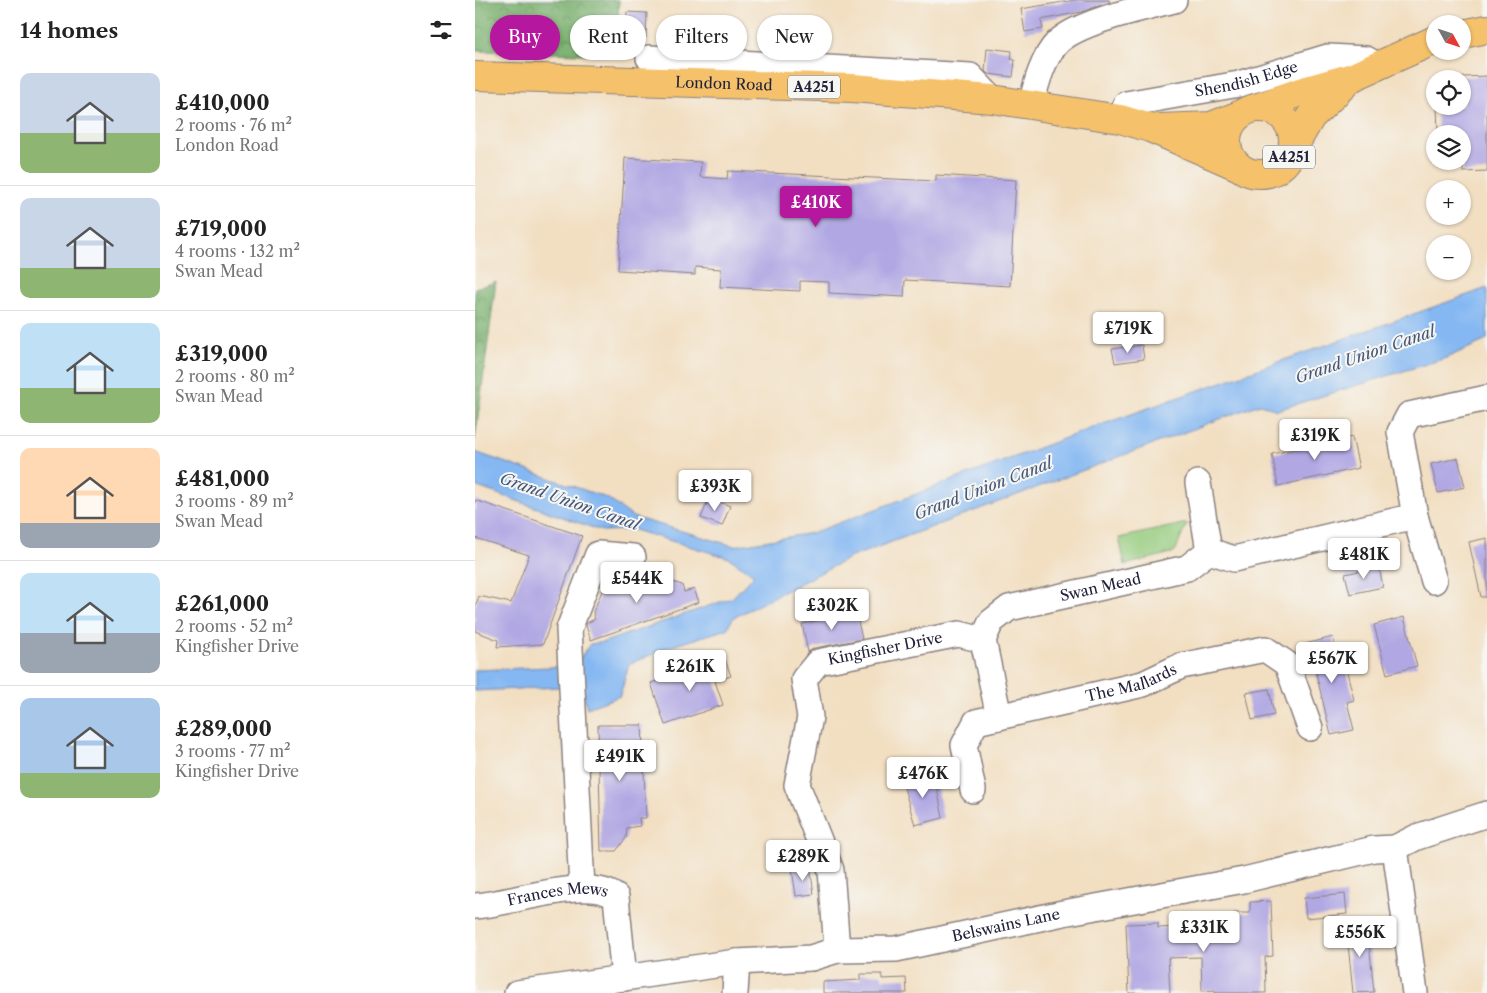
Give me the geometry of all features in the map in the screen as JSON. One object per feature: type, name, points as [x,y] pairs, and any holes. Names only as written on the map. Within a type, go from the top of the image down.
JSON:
[{"type":"main road","points":[[1471,32],[1487,29]]},
{"type":"main road","name":"London Road","points":[[1150,128],[1211,126],[1300,92],[1353,77],[1426,44]]},
{"type":"main road","name":"London Road","points":[[475,76],[852,88],[992,99],[1120,119],[1150,128],[1237,166]]},
{"type":"main road","name":"London Road","points":[[1293,148],[1311,117],[1353,77]]},
{"type":"main road","name":"A4251","points":[[1237,166],[1255,175],[1268,174],[1278,169],[1288,160],[1293,148],[1292,132],[1287,121],[1274,111],[1247,112]]},
{"type":"main road","points":[[1237,166],[1230,157],[1226,139],[1230,126],[1247,112]]},
{"type":"street","points":[[1031,105],[1045,62],[1058,42],[1083,26],[1174,0]]},
{"type":"street","name":"Shendish Edge","points":[[1120,119],[1126,104],[1239,84],[1328,57],[1367,60],[1379,66]]},
{"type":"street","points":[[649,58],[969,76],[992,99]]},
{"type":"street","points":[[1434,581],[1415,516],[1400,432],[1409,415],[1487,398]]},
{"type":"street","points":[[1198,482],[1209,551],[1234,559],[1415,516]]},
{"type":"street","name":"Swan Mead","points":[[987,631],[1009,608],[1187,568],[1209,551]]},
{"type":"street","points":[[582,888],[569,629],[597,554],[633,557]]},
{"type":"street","points":[[987,631],[999,717]]},
{"type":"street","name":"Kingfisher Drive","points":[[837,950],[831,870],[797,785],[810,717],[804,679],[818,662],[959,634],[987,631]]},
{"type":"street","name":"The Mallards","points":[[973,790],[964,745],[976,722],[1143,684],[1181,666],[1265,649],[1287,664],[1310,728]]},
{"type":"street","name":"Belswains Lane","points":[[517,993],[737,962],[811,958],[837,950],[896,949],[1063,913],[1244,880],[1374,849],[1395,848],[1417,837],[1487,814]]},
{"type":"street","points":[[1395,848],[1415,993]]},
{"type":"street","name":"Frances Mews","points":[[475,906],[582,888],[608,891],[616,897],[624,978]]},
{"type":"street","points":[[735,993],[737,962]]},
{"type":"green space","points":[[475,0],[619,0],[618,15],[570,15],[570,54],[560,53],[560,15],[490,15],[490,51],[475,51]]},
{"type":"green space","points":[[496,282],[475,440],[475,288]]},
{"type":"green space","points":[[1187,523],[1175,552],[1125,565],[1119,538]]},
{"type":"water","name":"Grand Union Canal","points":[[1487,288],[1487,340],[1446,358],[1277,410],[1260,404],[849,558],[733,618],[727,629],[672,646],[629,664],[620,696],[587,708],[581,686],[475,691],[475,670],[575,666],[590,644],[604,642],[732,598],[754,575],[729,558],[634,530],[602,531],[475,486],[475,452],[607,498],[633,517],[734,546],[812,533],[1092,428]]},
{"type":"building","points":[[1075,0],[1109,0],[1110,2],[1081,12],[1041,20],[1043,29],[1025,32],[1021,9]]},
{"type":"building","points":[[627,12],[647,13],[646,38],[646,15],[627,15]]},
{"type":"building","points":[[987,48],[1012,51],[1011,59],[1015,60],[1013,77],[988,74],[985,71]]},
{"type":"building","points":[[1487,76],[1487,171],[1463,172],[1463,170],[1471,170],[1471,125],[1438,125],[1437,115],[1471,115],[1471,77]]},
{"type":"building","points":[[625,158],[701,162],[700,177],[727,179],[728,171],[936,181],[936,175],[1016,180],[1010,286],[905,280],[904,297],[829,293],[829,282],[800,281],[800,291],[720,287],[721,269],[695,267],[695,275],[618,270]]},
{"type":"building","points":[[1142,345],[1144,359],[1115,363],[1112,349]]},
{"type":"building","points":[[1352,437],[1359,468],[1278,486],[1272,454]]},
{"type":"building","points":[[1458,458],[1465,487],[1438,493],[1431,464]]},
{"type":"building","points":[[709,498],[730,506],[722,526],[701,518]]},
{"type":"building","points":[[475,500],[582,536],[543,644],[497,647],[498,640],[475,631],[475,607],[479,596],[511,603],[529,555],[475,538]]},
{"type":"building","points":[[1487,538],[1487,597],[1481,597],[1469,542]]},
{"type":"building","points":[[1379,567],[1383,587],[1350,594],[1345,574]]},
{"type":"building","points":[[652,575],[682,585],[684,592],[694,589],[699,602],[591,640],[586,626],[587,623],[595,619],[593,612],[602,591]]},
{"type":"building","points":[[856,612],[862,639],[815,648],[808,652],[802,624]]},
{"type":"building","points":[[1404,617],[1417,666],[1387,674],[1374,625]]},
{"type":"building","points":[[1333,637],[1340,665],[1345,664],[1354,700],[1347,702],[1354,730],[1331,735],[1314,665],[1310,665],[1305,644]]},
{"type":"building","points":[[725,659],[731,676],[715,681],[723,705],[665,725],[651,683]]},
{"type":"building","points":[[1269,689],[1274,715],[1252,720],[1246,693]]},
{"type":"building","points":[[598,725],[642,725],[646,818],[639,818],[640,826],[627,828],[626,838],[616,851],[601,851]]},
{"type":"building","points":[[934,773],[943,818],[915,825],[902,781]]},
{"type":"building","points":[[810,867],[814,894],[796,896],[792,869]]},
{"type":"building","points":[[1345,894],[1347,914],[1306,918],[1304,898]]},
{"type":"building","points":[[1271,901],[1273,956],[1265,957],[1266,993],[1215,993],[1215,990],[1202,991],[1201,957],[1168,958],[1170,993],[1129,993],[1126,924],[1158,923],[1158,928],[1235,924],[1234,913],[1250,913],[1250,902]]},
{"type":"building","points":[[1367,922],[1374,992],[1353,993],[1346,924]]},
{"type":"building","points":[[860,974],[882,974],[882,979],[906,978],[907,993],[823,993],[823,982],[860,980]]}]
